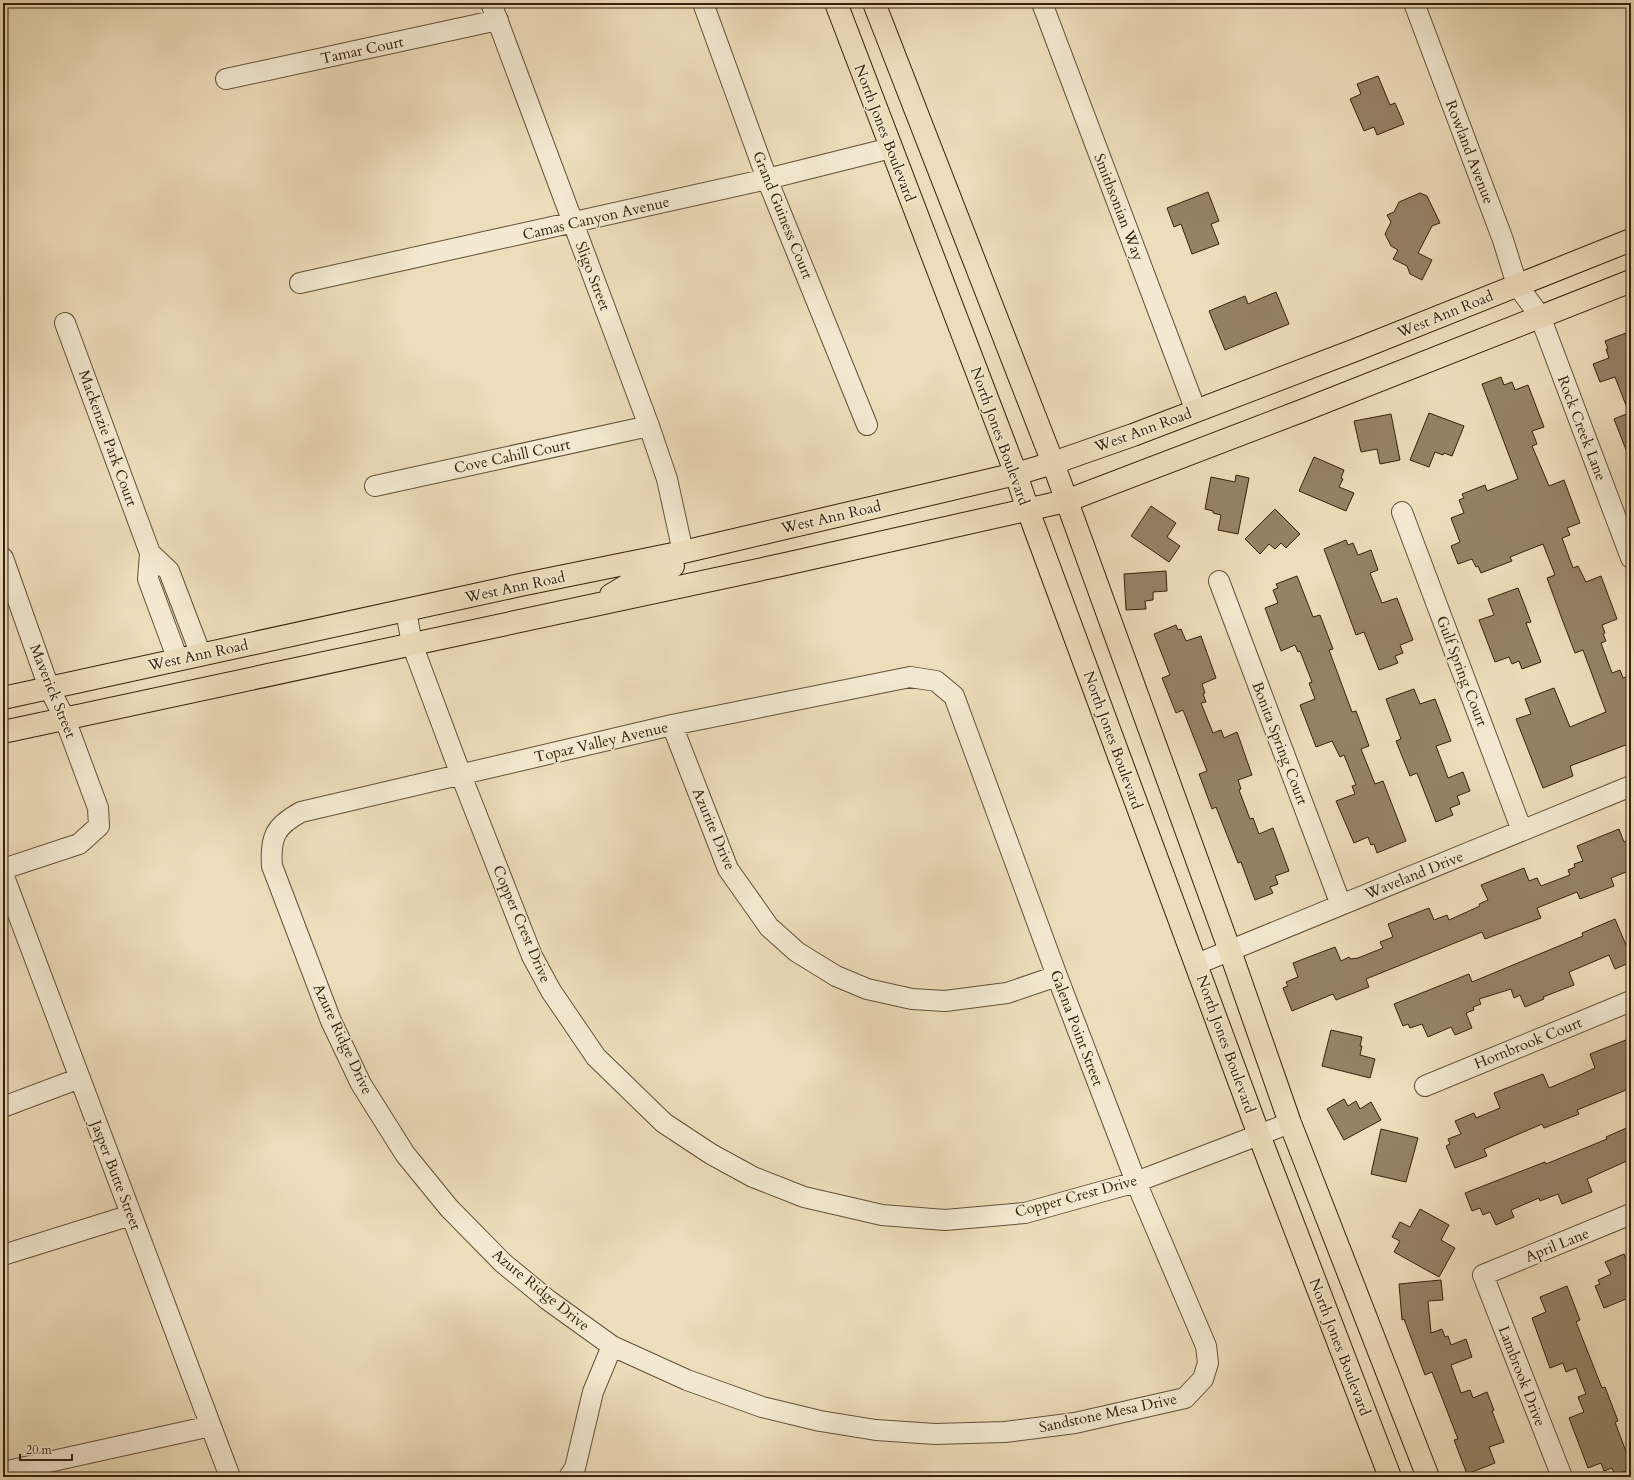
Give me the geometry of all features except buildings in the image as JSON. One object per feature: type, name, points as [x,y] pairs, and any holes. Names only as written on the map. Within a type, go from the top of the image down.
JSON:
[{"type":"main road","name":"North Jones Boulevard","points":[[836,3],[1016,474],[1258,1135],[1390,1477]]},
{"type":"main road","points":[[874,3],[1052,463],[1230,951],[1290,1123],[1428,1477]]},
{"type":"main road","name":"West Ann Road","points":[[3,732],[1066,501],[1304,410],[1528,300],[1631,240]]},
{"type":"main road","name":"West Ann Road","points":[[3,698],[406,610],[683,552],[1016,474],[1052,463],[1196,411],[1358,349],[1528,300],[1631,282]]},
{"type":"main road","points":[[592,605],[646,574],[665,570],[675,565],[679,562],[683,552]]},
{"type":"street","name":"Grand Guiness Court","points":[[703,3],[768,179],[867,425]]},
{"type":"street","name":"Smithsonian Way","points":[[1042,3],[1196,411]]},
{"type":"street","name":"Rowland Avenue","points":[[1414,3],[1500,233],[1528,300]]},
{"type":"street","name":"Tamar Court","points":[[226,80],[494,12]]},
{"type":"street","name":"Sligo Street","points":[[494,12],[649,426],[667,479],[683,552]]},
{"type":"street","name":"Camas Canyon Avenue","points":[[300,283],[768,179],[891,148]]},
{"type":"street","name":"Rock Creek Lane","points":[[1528,300],[1631,558]]},
{"type":"street","name":"Mackenzie Park Court","points":[[65,323],[150,553],[148,579],[178,660]]},
{"type":"street","name":"Cove Cahill Court","points":[[375,486],[649,426]]},
{"type":"street","name":"Gulf Spring Court","points":[[1402,512],[1522,831]]},
{"type":"street","name":"Mackenzie Park Court","points":[[150,553],[169,571],[200,655]]},
{"type":"street","name":"Maverick Street","points":[[3,558],[49,688],[65,719],[98,808],[99,826],[79,844],[3,869]]},
{"type":"street","name":"Bonita Spring Court","points":[[1219,581],[1340,905]]},
{"type":"street","points":[[155,598],[176,591]]},
{"type":"street","name":"Copper Crest Drive","points":[[406,610],[412,644],[461,775],[532,956],[551,991],[596,1057],[664,1123],[711,1154],[753,1177],[804,1197],[882,1215],[937,1219],[1025,1213],[1136,1182],[1290,1123]]},
{"type":"street","name":"Topaz Valley Avenue","points":[[276,832],[287,819],[301,812],[672,725],[910,677],[936,681]]},
{"type":"street","name":"Galena Point Street","points":[[936,681],[954,696],[1057,976],[1136,1182],[1206,1346],[1208,1363],[1203,1379]]},
{"type":"street","name":"Azurite Drive","points":[[672,725],[728,869],[769,927],[797,952],[836,976],[849,982],[867,989],[912,1000],[946,1001],[1007,992],[1057,976]]},
{"type":"street","name":"Waveland Drive","points":[[1196,964],[1631,786]]},
{"type":"street","name":"Azure Ridge Drive","points":[[276,832],[271,848],[272,866],[331,1021],[361,1084],[405,1154],[449,1208],[503,1263],[548,1300],[612,1346]]},
{"type":"street","name":"Jasper Butte Street","points":[[3,874],[230,1477]]},
{"type":"street","name":"Hornbrook Court","points":[[1425,1086],[1631,1001]]},
{"type":"street","points":[[3,1107],[80,1078]]},
{"type":"street","name":"April Lane","points":[[1483,1275],[1631,1214]]},
{"type":"street","points":[[3,1255],[131,1215]]},
{"type":"street","name":"Lambrook Drive","points":[[1483,1275],[1562,1477]]},
{"type":"street","points":[[569,1477],[575,1468],[593,1392],[612,1346]]},
{"type":"street","name":"Sandstone Mesa Drive","points":[[612,1346],[687,1380],[762,1407],[820,1421],[876,1430],[935,1434],[1005,1432],[1075,1423],[1185,1398],[1203,1379]]},
{"type":"street","points":[[3,1472],[211,1426]]}]
